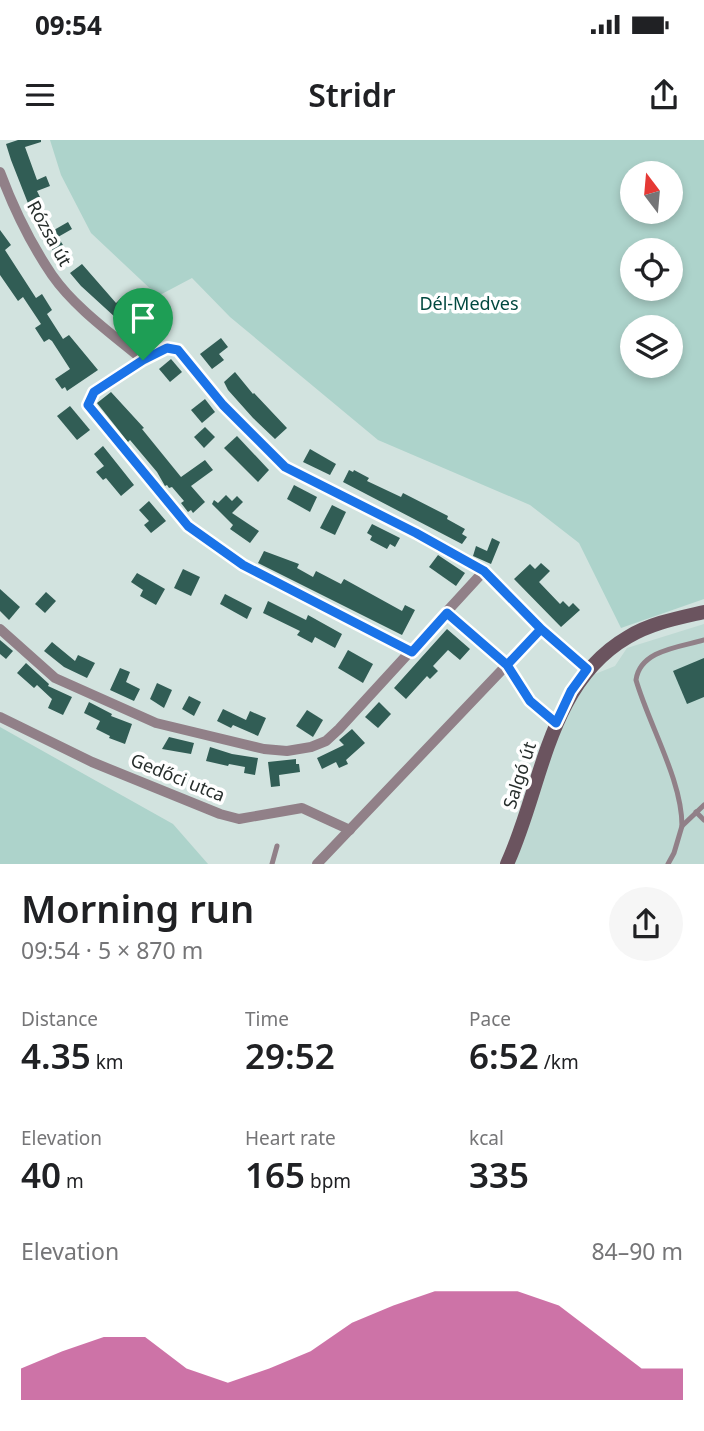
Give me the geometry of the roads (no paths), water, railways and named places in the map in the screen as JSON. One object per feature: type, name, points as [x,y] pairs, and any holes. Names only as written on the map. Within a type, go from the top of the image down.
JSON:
[{"type":"main road","name":"Salgó út","points":[[507,864],[522,828],[556,723],[571,691],[587,669],[627,637],[646,628],[704,611]]},
{"type":"street","name":"Rózsa út","points":[[0,172],[18,213],[52,276],[78,304],[143,360]]},
{"type":"street","points":[[412,652],[243,565],[188,526],[88,405],[94,392],[143,360],[167,348],[178,350],[223,405],[285,467],[416,533],[484,571],[541,629],[587,669]]},
{"type":"street","points":[[0,629],[55,678],[156,723],[264,749],[310,747],[326,741],[412,652],[484,571]]},
{"type":"street","points":[[317,864],[541,629]]},
{"type":"street","name":"Gedőci utca","points":[[0,717],[92,762],[220,814],[239,819],[302,808],[350,830]]},
{"type":"lane","points":[[447,613],[507,665],[530,701],[556,723]]},
{"type":"lane","points":[[668,864],[682,826],[682,812],[636,680],[639,668],[647,660],[704,640]]},
{"type":"lane","points":[[682,826],[704,805]]},
{"type":"lane","points":[[696,812],[704,820]]},
{"type":"lane","points":[[272,864],[276,846]]},
{"type":"park label","name":"Dél-Medves","points":[[469,303]]}]
